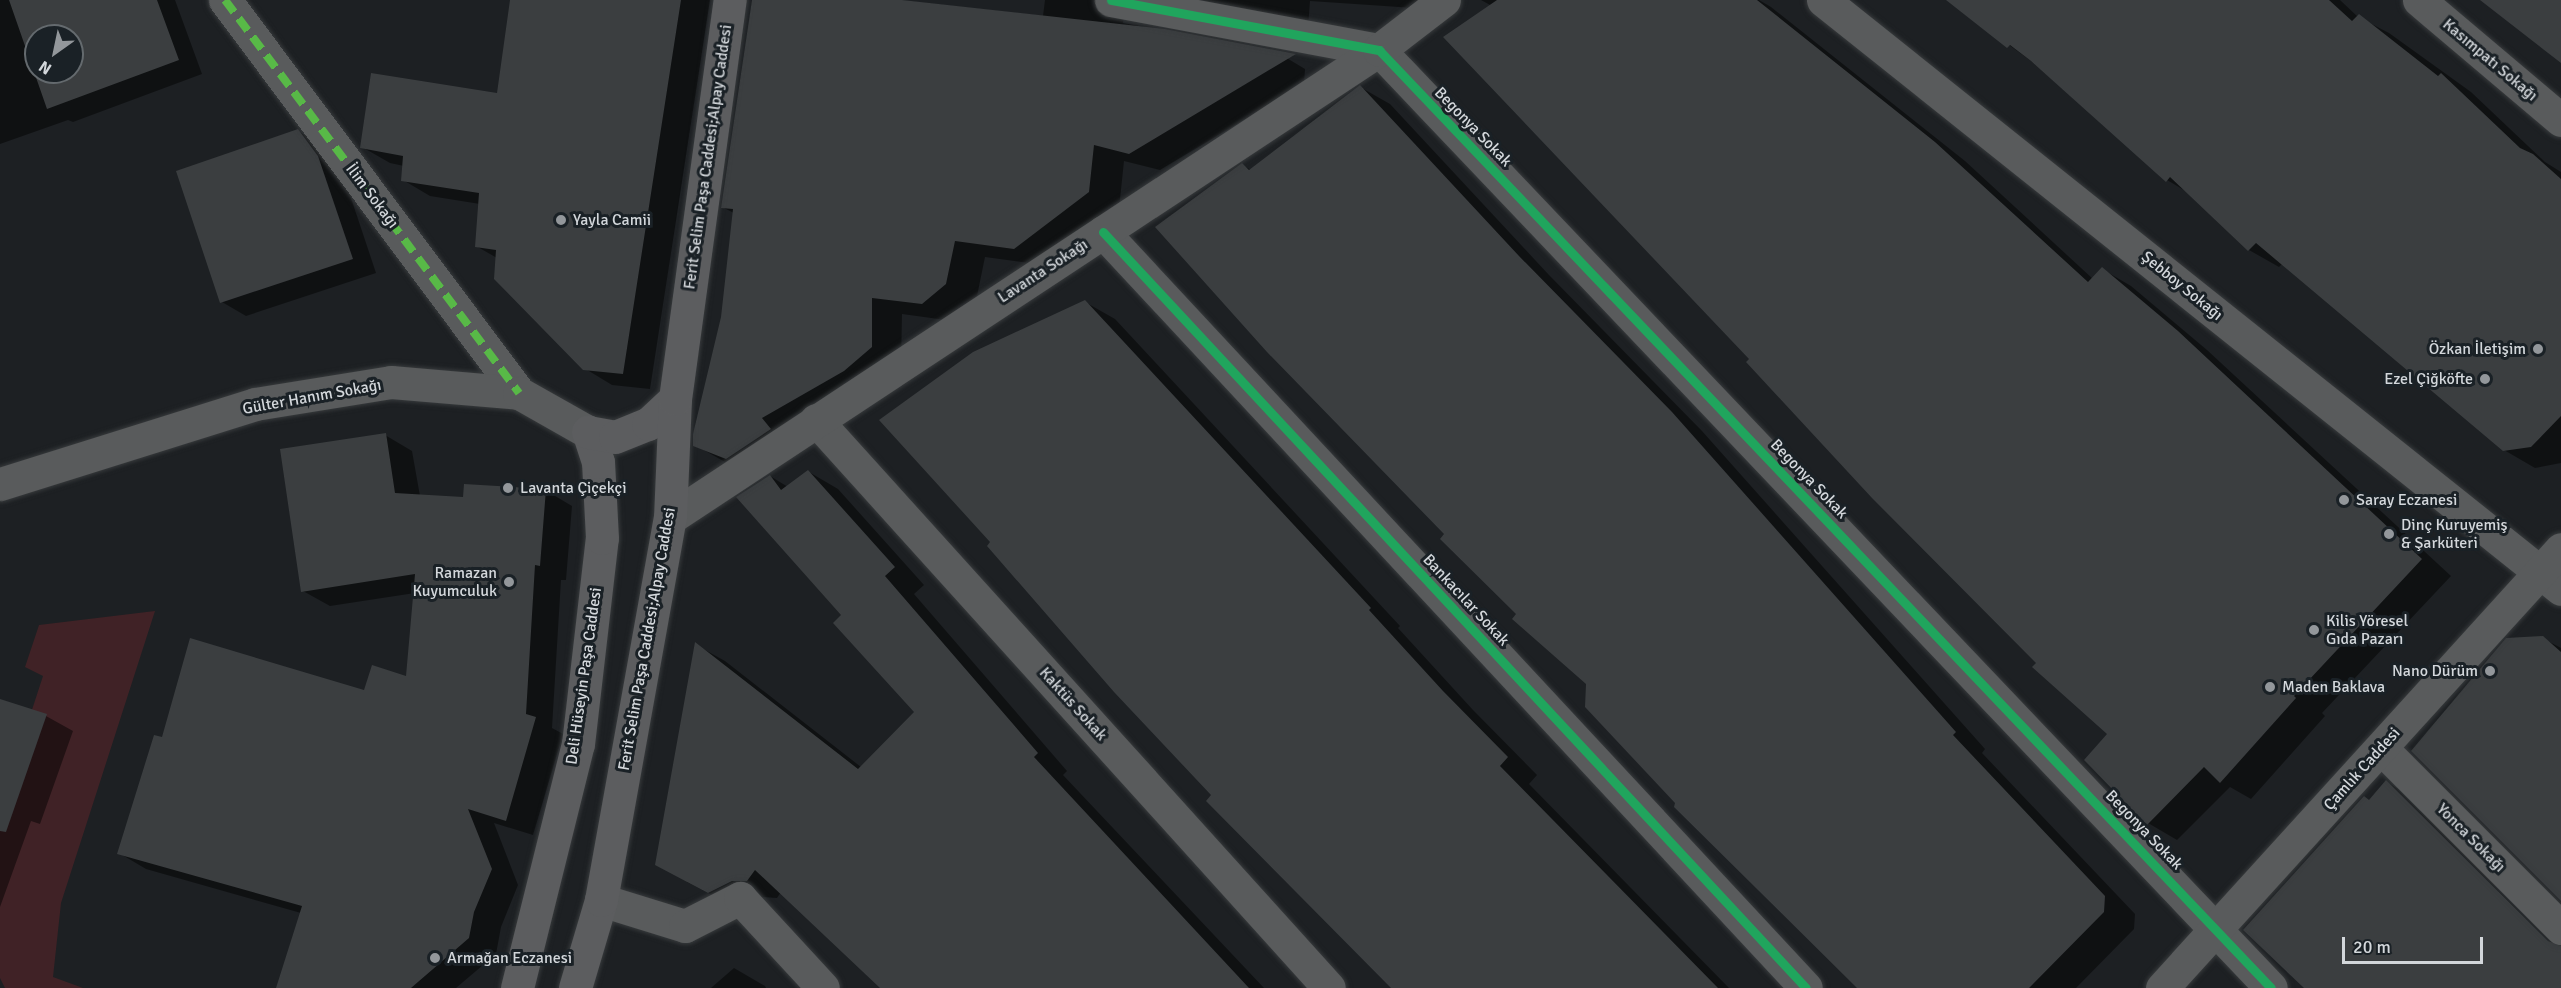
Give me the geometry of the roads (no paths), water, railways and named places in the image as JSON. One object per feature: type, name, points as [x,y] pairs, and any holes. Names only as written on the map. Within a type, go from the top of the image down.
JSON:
[{"type":"main road","name":"Ferit Selim Paşa Caddesi;Alpay Caddesi","points":[[575,988],[601,900],[670,518],[675,399],[730,0]]},
{"type":"main road","points":[[588,432],[615,437],[648,424],[675,399]]},
{"type":"main road","name":"Deli Hüseyin Paşa Caddesi","points":[[518,988],[578,744],[602,538],[598,462],[588,432]]},
{"type":"street","name":"İlim Sokağı","points":[[225,0],[519,393]]},
{"type":"street","points":[[1111,0],[1379,50]]},
{"type":"street","name":"Lavanta Sokağı","points":[[670,518],[1379,50],[1444,0]]},
{"type":"street","name":"Şebboy Sokağı","points":[[1823,0],[2554,570]]},
{"type":"street","name":"Kasımpatı Sokağı","points":[[2419,0],[2561,120]]},
{"type":"street","name":"Begonya Sokak","points":[[1379,50],[2217,928],[2271,988]]},
{"type":"street","name":"Bankacılar Sokak","points":[[1103,232],[1806,988]]},
{"type":"street","name":"Gülter Hanım Sokağı","points":[[0,484],[255,404],[391,382],[519,393],[588,432]]},
{"type":"street","name":"Kaktüs Sokak","points":[[816,420],[1329,988]]},
{"type":"street","name":"Çamlık Caddesi","points":[[2162,988],[2381,748],[2554,570]]},
{"type":"street","name":"Yonca Sokağı","points":[[2381,748],[2561,928]]},
{"type":"street","points":[[601,900],[685,926],[740,898],[823,988]]},
{"type":"place","name":"Yayla Camii","points":[[561,220]]},
{"type":"place","name":"Özkan İletişim","points":[[2538,349]]},
{"type":"place","name":"Ezel Çiğköfte","points":[[2485,379]]},
{"type":"place","name":"Lavanta Çiçekçi","points":[[508,488]]},
{"type":"place","name":"Saray Eczanesi","points":[[2344,500]]},
{"type":"place","name":"Dinç Kuruyemiş & Şarküteri","points":[[2389,534]]},
{"type":"place","name":"Ramazan Kuyumculuk","points":[[509,582]]},
{"type":"place","name":"Kilis Yöresel Gıda Pazarı","points":[[2314,630]]},
{"type":"place","name":"Nano Dürüm","points":[[2490,671]]},
{"type":"place","name":"Maden Baklava","points":[[2270,687]]},
{"type":"place","name":"Armağan Eczanesi","points":[[435,958]]}]
